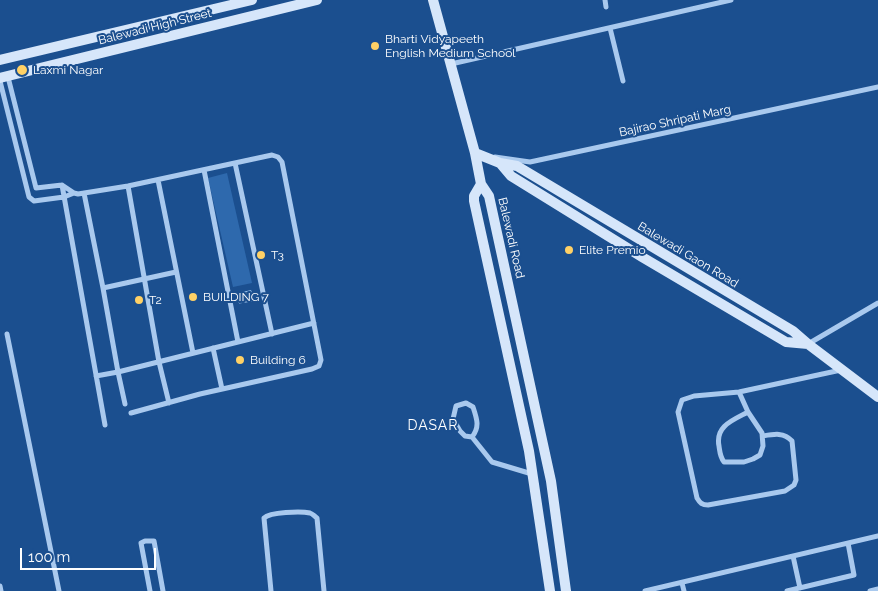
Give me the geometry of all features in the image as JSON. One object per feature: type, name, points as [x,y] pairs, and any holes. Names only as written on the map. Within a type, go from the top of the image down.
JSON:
[{"type":"street","name":"Balewadi High Street","points":[[0,60],[15,58],[252,0]]},
{"type":"street","name":"Balewadi High Street","points":[[3,79],[317,0]]},
{"type":"street","points":[[433,0],[475,153],[481,184],[474,196],[474,201],[532,474],[550,591]]},
{"type":"street","points":[[605,0],[606,7]]},
{"type":"street","points":[[451,64],[731,0]]},
{"type":"street","points":[[610,28],[623,81]]},
{"type":"street","points":[[0,54],[15,58]]},
{"type":"street","points":[[3,79],[36,188],[31,200]]},
{"type":"street","points":[[3,79],[25,183],[31,200]]},
{"type":"street","name":"Bajirao Shripati Marg","points":[[475,153],[530,162],[878,87]]},
{"type":"street","name":"Balewadi Gaon Road","points":[[475,153],[500,163],[517,166],[793,331],[878,397]]},
{"type":"street","points":[[31,200],[64,198],[74,193],[128,186],[272,155],[278,157],[282,162],[321,360],[319,366],[131,413]]},
{"type":"street","points":[[235,163],[272,334]]},
{"type":"street","points":[[204,170],[238,342]]},
{"type":"street","points":[[158,180],[193,353]]},
{"type":"street","name":"Balewadi Road","points":[[481,184],[489,196],[549,472],[566,591]]},
{"type":"street","points":[[36,188],[62,186],[74,193]]},
{"type":"street","points":[[62,186],[105,425]]},
{"type":"street","points":[[128,186],[168,403]]},
{"type":"street","points":[[84,193],[125,404]]},
{"type":"street","points":[[103,288],[176,272]]},
{"type":"street","points":[[808,344],[878,303]]},
{"type":"street","points":[[96,376],[314,324]]},
{"type":"street","points":[[7,334],[59,591]]},
{"type":"street","points":[[213,348],[222,389]]},
{"type":"street","points":[[763,436],[779,434],[788,436],[792,440],[796,480],[794,485],[785,491],[708,505],[703,505],[699,502],[678,412],[682,400],[694,396],[740,392],[841,370]]},
{"type":"street","points":[[740,392],[748,412],[763,436],[763,446],[760,455],[753,459],[744,462],[724,462],[721,458],[718,442],[719,432],[724,425],[748,412]]},
{"type":"street","points":[[472,437],[476,432],[478,423],[473,408],[466,403],[456,406],[453,419],[460,431],[465,436],[472,437],[492,462],[532,474]]},
{"type":"street","points":[[272,591],[264,518],[273,513],[310,513],[317,518],[324,591]]},
{"type":"street","points":[[645,591],[878,536]]},
{"type":"street","points":[[150,591],[142,543],[151,540],[154,541],[163,591]]},
{"type":"street","points":[[787,591],[854,575],[848,543]]},
{"type":"street","points":[[793,556],[800,588]]},
{"type":"street","points":[[682,583],[684,591]]},
{"type":"street","points":[[0,586],[1,591]]},
{"type":"street","points":[[870,591],[878,589]]},
{"type":"shaded area","points":[[227,173],[252,283],[233,287],[208,178]]},
{"type":"shaded area","points":[[251,291],[253,301],[239,303],[237,294]]},
{"type":"place","name":"Bharti Vidyapeeth English Medium School","points":[[375,46]]},
{"type":"place","name":"Laxmi Nagar","points":[[22,70]]},
{"type":"place","name":"Elite Premio","points":[[569,250]]},
{"type":"place","name":"T3","points":[[261,255]]},
{"type":"place","name":"BUILDING 7","points":[[193,297]]},
{"type":"place","name":"T2","points":[[139,300]]},
{"type":"place","name":"Building 6","points":[[240,360]]},
{"type":"district","name":"DASAR","points":[[433,426]]}]
